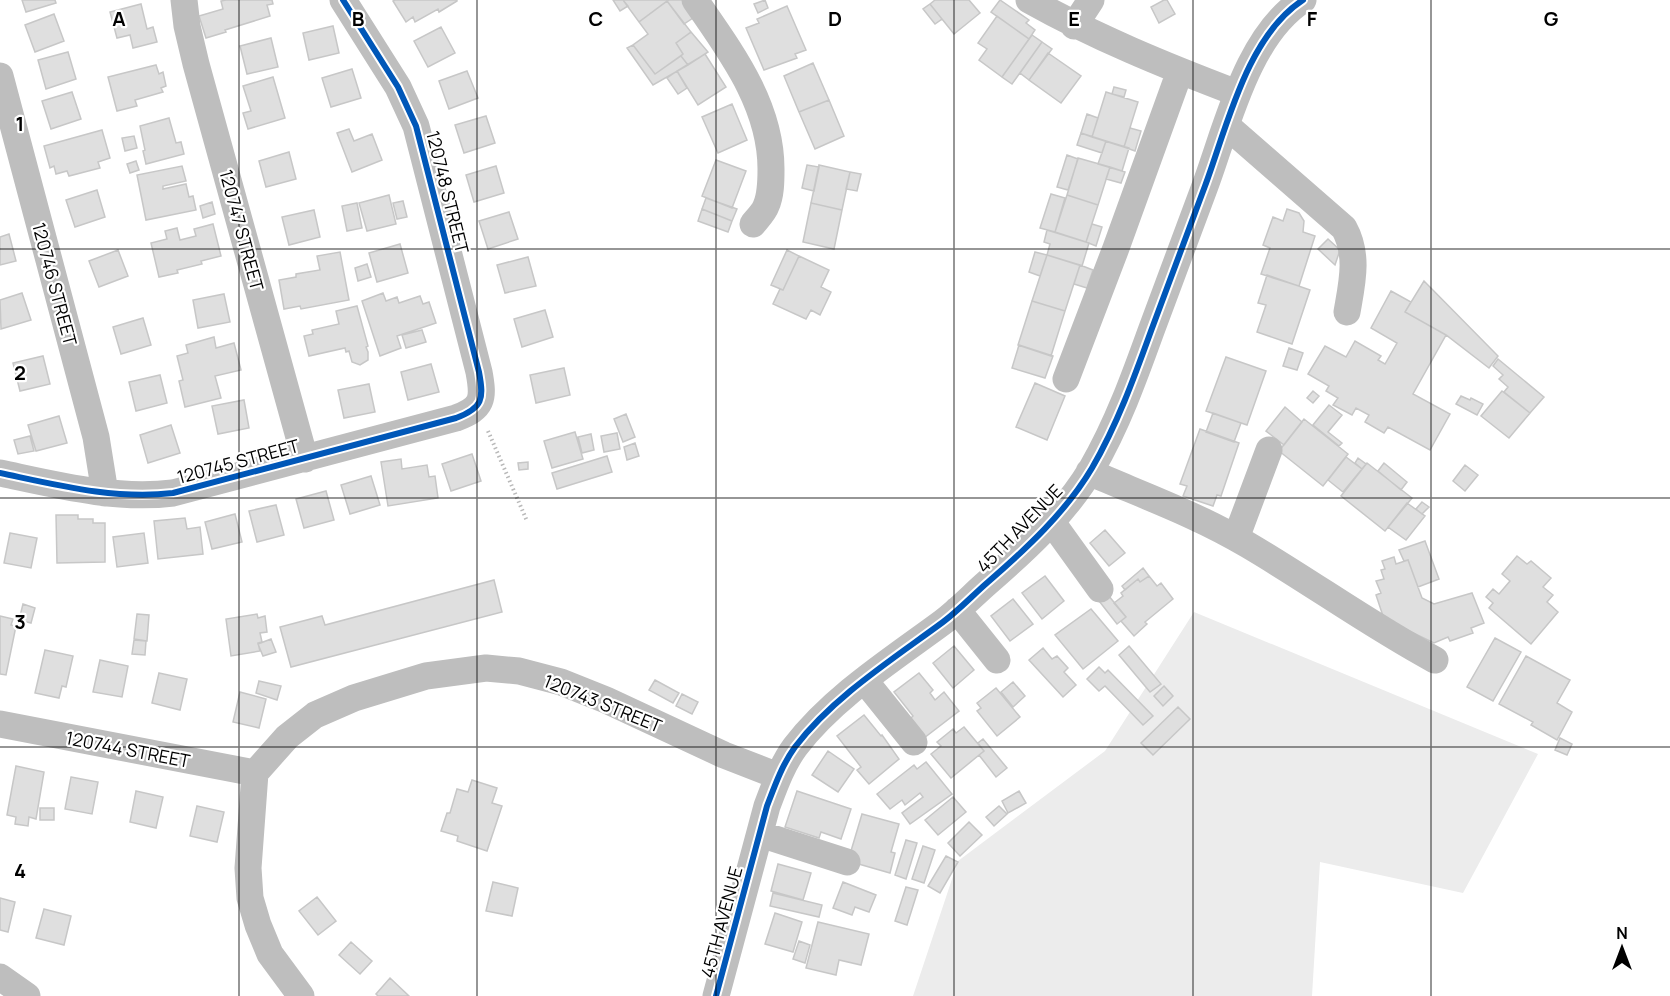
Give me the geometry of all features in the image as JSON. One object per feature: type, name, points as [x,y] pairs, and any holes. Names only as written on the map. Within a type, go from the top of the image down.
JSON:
[{"type":"street","name":"120747 STREET","points":[[184,0],[187,26],[196,64],[305,459]]},
{"type":"street","name":"120748 STREET","points":[[343,0],[398,87],[416,126],[479,372],[482,392],[478,406]]},
{"type":"street","points":[[695,0],[751,87],[765,123],[771,157],[771,183],[766,206],[753,224]]},
{"type":"street","points":[[1029,0],[1074,26],[1237,93]]},
{"type":"street","points":[[1074,26],[1090,0]]},
{"type":"street","name":"45TH AVENUE","points":[[716,996],[767,806],[778,776],[794,748],[823,715],[957,610],[1012,561],[1051,521],[1089,472],[1125,402],[1227,126],[1237,93],[1271,30],[1304,0]]},
{"type":"street","points":[[1066,379],[1180,71]]},
{"type":"street","name":"120746 STREET","points":[[0,76],[96,437],[105,493]]},
{"type":"street","points":[[1227,126],[1344,228],[1351,240],[1354,261],[1347,312]]},
{"type":"street","name":"120745 STREET","points":[[0,473],[105,493],[150,496],[173,493],[456,418],[473,411],[478,406]]},
{"type":"street","points":[[1236,538],[1269,450]]},
{"type":"street","points":[[1089,472],[1236,538],[1397,640],[1435,660]]},
{"type":"street","points":[[1051,521],[1100,589]]},
{"type":"street","points":[[957,610],[998,660]]},
{"type":"street","name":"120743 STREET","points":[[255,773],[287,737],[315,715],[334,706],[426,676],[486,668],[519,671],[561,682],[606,700],[724,755],[778,776]]},
{"type":"street","points":[[865,681],[914,742]]},
{"type":"street","name":"120744 STREET","points":[[0,724],[255,773]]},
{"type":"street","points":[[255,773],[248,868],[250,898],[270,954],[301,996]]},
{"type":"street","points":[[760,834],[847,862]]},
{"type":"street","points":[[0,977],[27,996]]},
{"type":"path","points":[[478,406],[527,521]]},
{"type":"shaded area","points":[[1194,612],[1538,754],[1463,893],[1320,862],[1312,996],[913,996],[958,861],[1105,751]]},
{"type":"building","points":[[22,0],[55,0],[56,3],[26,12]]},
{"type":"building","points":[[272,0],[273,4],[267,5],[270,16],[206,38],[199,16],[223,9],[221,1]]},
{"type":"building","points":[[613,0],[623,0],[628,6],[620,11]]},
{"type":"building","points":[[623,0],[667,0],[667,1],[639,22]]},
{"type":"building","points":[[686,0],[693,18],[684,24],[667,1]]},
{"type":"building","points":[[765,0],[768,8],[758,13],[754,4]]},
{"type":"building","points":[[935,0],[969,0],[980,13],[954,34],[930,4]]},
{"type":"building","points":[[1000,0],[1029,20],[1026,23],[1035,30],[1029,39],[991,12]]},
{"type":"building","points":[[1167,0],[1175,14],[1159,23],[1151,7]]},
{"type":"building","points":[[393,1],[457,1],[415,22],[413,17],[406,22]]},
{"type":"building","points":[[667,1],[691,32],[676,43],[683,54],[655,74],[633,45],[648,34],[639,22]]},
{"type":"building","points":[[141,4],[147,29],[153,27],[157,42],[133,48],[130,35],[117,38],[110,12]]},
{"type":"building","points":[[930,4],[942,19],[935,24],[923,9]]},
{"type":"building","points":[[787,6],[806,50],[795,54],[797,58],[764,70],[746,28],[759,23],[757,19]]},
{"type":"building","points":[[54,14],[64,41],[35,52],[25,25]]},
{"type":"building","points":[[997,16],[1029,39],[1002,77],[979,60],[987,49],[978,43]]},
{"type":"building","points":[[333,26],[339,53],[309,60],[303,33]]},
{"type":"building","points":[[441,27],[455,53],[428,67],[414,41]]},
{"type":"building","points":[[691,32],[708,52],[688,65],[681,56],[683,54],[676,43]]},
{"type":"building","points":[[1032,35],[1042,42],[1012,84],[1002,77]]},
{"type":"building","points":[[271,38],[278,67],[247,74],[240,46]]},
{"type":"building","points":[[1042,42],[1052,49],[1029,80],[1020,73]]},
{"type":"building","points":[[633,45],[655,74],[681,56],[688,65],[653,85],[627,48]]},
{"type":"building","points":[[68,52],[76,79],[46,89],[38,60]]},
{"type":"building","points":[[1048,53],[1081,76],[1061,103],[1029,80]]},
{"type":"building","points":[[705,54],[726,87],[698,105],[677,71]]},
{"type":"building","points":[[813,63],[829,100],[799,112],[784,76]]},
{"type":"building","points":[[156,65],[159,74],[163,72],[166,86],[161,88],[163,92],[135,100],[137,106],[117,111],[108,77]]},
{"type":"building","points":[[352,69],[361,98],[331,107],[322,78]]},
{"type":"building","points":[[467,71],[478,98],[449,109],[439,81]]},
{"type":"building","points":[[677,71],[687,88],[678,94],[667,78]]},
{"type":"building","points":[[273,77],[285,118],[248,129],[243,113],[251,111],[243,86]]},
{"type":"building","points":[[1114,87],[1126,90],[1124,97],[1112,94]]},
{"type":"building","points":[[72,92],[81,119],[51,129],[42,101]]},
{"type":"building","points":[[1106,92],[1138,102],[1124,147],[1092,137]]},
{"type":"building","points":[[829,100],[844,136],[815,149],[799,112]]},
{"type":"building","points":[[732,104],[747,140],[718,153],[702,117]]},
{"type":"building","points":[[1087,114],[1098,118],[1092,137],[1081,133]]},
{"type":"building","points":[[486,116],[495,143],[464,153],[455,125]]},
{"type":"building","points":[[169,118],[176,143],[181,142],[184,154],[146,164],[140,126]]},
{"type":"building","points":[[1130,128],[1141,131],[1135,151],[1124,147]]},
{"type":"building","points":[[349,129],[354,141],[372,134],[382,160],[352,172],[337,133]]},
{"type":"building","points":[[102,130],[110,158],[98,162],[100,168],[69,176],[67,171],[56,174],[54,166],[50,168],[44,146]]},
{"type":"building","points":[[1081,133],[1106,141],[1102,153],[1077,145]]},
{"type":"building","points":[[134,136],[137,148],[125,151],[122,138]]},
{"type":"building","points":[[1106,141],[1129,148],[1122,171],[1098,164]]},
{"type":"building","points":[[289,152],[296,179],[266,187],[259,161]]},
{"type":"building","points":[[1067,155],[1078,159],[1068,190],[1057,187]]},
{"type":"building","points":[[1078,158],[1110,167],[1098,205],[1067,195]]},
{"type":"building","points":[[716,160],[746,171],[732,208],[702,196]]},
{"type":"building","points":[[136,161],[139,170],[130,173],[127,164]]},
{"type":"building","points":[[807,165],[819,167],[814,191],[802,188]]},
{"type":"building","points":[[819,165],[850,172],[842,210],[811,203]]},
{"type":"building","points":[[182,166],[186,181],[163,186],[163,189],[186,184],[189,197],[193,196],[196,210],[146,220],[137,175]]},
{"type":"building","points":[[496,166],[504,193],[474,202],[466,175]]},
{"type":"building","points":[[1110,167],[1125,172],[1121,183],[1106,179]]},
{"type":"building","points":[[850,172],[861,174],[857,191],[846,189]]},
{"type":"building","points":[[97,190],[105,217],[75,227],[66,200]]},
{"type":"building","points":[[1051,194],[1065,198],[1055,232],[1040,228]]},
{"type":"building","points":[[389,195],[396,224],[367,231],[359,203]]},
{"type":"building","points":[[1067,195],[1098,205],[1086,242],[1055,232]]},
{"type":"building","points":[[706,198],[737,209],[732,221],[702,209]]},
{"type":"building","points":[[403,201],[407,217],[397,219],[393,203]]},
{"type":"building","points":[[212,202],[215,214],[203,218],[200,206]]},
{"type":"building","points":[[357,203],[362,228],[347,231],[342,206]]},
{"type":"building","points":[[811,203],[842,210],[834,249],[803,242]]},
{"type":"building","points":[[702,209],[732,221],[728,232],[698,221]]},
{"type":"building","points":[[1287,209],[1299,213],[1304,221],[1303,232],[1315,236],[1299,286],[1261,274],[1270,248],[1263,245],[1273,217],[1283,221]]},
{"type":"building","points":[[314,210],[320,237],[289,245],[282,217]]},
{"type":"building","points":[[509,212],[518,239],[488,249],[479,221]]},
{"type":"building","points":[[213,224],[221,256],[201,261],[202,264],[177,270],[178,273],[159,277],[151,243],[167,239],[165,231],[177,228],[180,240],[196,236],[194,229]]},
{"type":"building","points":[[1092,224],[1102,227],[1096,246],[1086,242]]},
{"type":"building","points":[[1047,230],[1089,243],[1082,266],[1047,255],[1050,244],[1044,242]]},
{"type":"building","points":[[9,234],[16,261],[0,265],[0,237]]},
{"type":"building","points":[[1328,239],[1340,250],[1335,265],[1318,249]]},
{"type":"building","points":[[400,244],[408,273],[377,282],[369,253]]},
{"type":"building","points":[[118,250],[128,276],[99,287],[89,261]]},
{"type":"building","points":[[787,250],[799,256],[783,290],[771,285]]},
{"type":"building","points":[[340,252],[349,300],[301,309],[300,306],[284,309],[279,280],[296,277],[296,274],[320,270],[317,256]]},
{"type":"building","points":[[1035,252],[1047,255],[1040,276],[1029,272]]},
{"type":"building","points":[[1047,255],[1080,265],[1065,311],[1032,301]]},
{"type":"building","points":[[799,256],[829,270],[821,287],[831,292],[820,315],[811,310],[806,319],[773,304],[780,289],[783,290]]},
{"type":"building","points":[[528,257],[536,286],[505,293],[497,265]]},
{"type":"building","points":[[367,264],[371,277],[358,281],[355,268]]},
{"type":"building","points":[[1080,265],[1093,270],[1087,288],[1074,284]]},
{"type":"building","points":[[1267,275],[1310,290],[1292,344],[1257,332],[1266,305],[1258,303]]},
{"type":"building","points":[[1424,281],[1498,356],[1489,368],[1446,335],[1405,312]]},
{"type":"building","points":[[1391,291],[1411,302],[1405,312],[1446,335],[1413,394],[1450,414],[1430,450],[1388,427],[1384,433],[1365,422],[1369,415],[1356,408],[1352,415],[1333,405],[1338,398],[1326,391],[1329,386],[1308,374],[1325,346],[1346,357],[1355,341],[1381,356],[1378,360],[1385,364],[1397,343],[1371,328]]},
{"type":"building","points":[[22,293],[31,320],[1,329],[0,300]]},
{"type":"building","points":[[383,293],[386,301],[397,297],[399,303],[420,296],[423,304],[429,302],[436,323],[397,336],[401,348],[380,356],[362,301]]},
{"type":"building","points":[[224,294],[230,322],[198,328],[193,300]]},
{"type":"building","points":[[1032,301],[1065,311],[1051,356],[1018,345]]},
{"type":"building","points":[[357,306],[368,346],[366,347],[368,360],[360,365],[352,362],[349,351],[346,352],[345,348],[309,356],[304,336],[313,334],[312,330],[339,324],[336,311]]},
{"type":"building","points":[[545,310],[553,337],[522,347],[514,319]]},
{"type":"building","points":[[143,318],[151,345],[121,354],[113,327]]},
{"type":"building","points":[[422,330],[426,342],[406,348],[402,335]]},
{"type":"building","points":[[214,337],[216,348],[234,343],[241,370],[215,376],[221,398],[185,407],[179,381],[183,380],[177,356],[188,353],[186,345]]},
{"type":"building","points":[[1019,345],[1053,356],[1045,378],[1012,368]]},
{"type":"building","points":[[1289,348],[1303,353],[1297,370],[1283,366]]},
{"type":"building","points":[[43,356],[50,384],[20,391],[13,363]]},
{"type":"building","points":[[1226,357],[1266,371],[1247,425],[1206,411]]},
{"type":"building","points":[[1498,359],[1544,397],[1530,413],[1504,392],[1508,387],[1499,379],[1503,375],[1493,366]]},
{"type":"building","points":[[431,364],[439,392],[408,400],[401,372]]},
{"type":"building","points":[[564,368],[570,395],[536,403],[530,375]]},
{"type":"building","points":[[160,375],[167,403],[136,411],[129,382]]},
{"type":"building","points":[[1035,383],[1065,396],[1047,440],[1016,427]]},
{"type":"building","points":[[369,384],[375,412],[344,418],[338,390]]},
{"type":"building","points":[[1313,391],[1319,396],[1313,403],[1307,398]]},
{"type":"building","points":[[1502,391],[1530,413],[1509,438],[1481,416]]},
{"type":"building","points":[[1461,396],[1483,404],[1477,415],[1456,404]]},
{"type":"building","points":[[244,400],[249,428],[218,434],[212,406]]},
{"type":"building","points":[[1329,405],[1342,415],[1328,432],[1342,443],[1339,446],[1313,425]]},
{"type":"building","points":[[1285,407],[1302,422],[1284,445],[1266,431]]},
{"type":"building","points":[[1213,413],[1241,423],[1234,442],[1206,432]]},
{"type":"building","points":[[626,414],[635,437],[623,442],[614,419]]},
{"type":"building","points":[[59,416],[67,443],[36,451],[28,425]]},
{"type":"building","points":[[1304,419],[1348,454],[1323,486],[1279,451]]},
{"type":"building","points":[[171,425],[180,453],[148,463],[140,435]]},
{"type":"building","points":[[1200,429],[1239,443],[1221,496],[1217,495],[1213,506],[1183,496],[1187,486],[1180,484]]},
{"type":"building","points":[[575,432],[583,459],[552,468],[544,441]]},
{"type":"building","points":[[617,433],[620,449],[604,452],[601,436]]},
{"type":"building","points":[[591,434],[594,450],[582,453],[578,437]]},
{"type":"building","points":[[30,436],[34,451],[18,454],[14,440]]},
{"type":"building","points":[[635,443],[639,456],[627,460],[624,447]]},
{"type":"building","points":[[472,454],[481,481],[451,491],[442,464]]},
{"type":"building","points":[[607,456],[612,472],[557,489],[552,473]]},
{"type":"building","points":[[1346,457],[1362,469],[1343,492],[1328,480]]},
{"type":"building","points":[[1358,458],[1366,464],[1362,469],[1355,463]]},
{"type":"building","points":[[401,459],[402,469],[427,465],[429,477],[435,476],[438,498],[388,506],[381,462]]},
{"type":"building","points":[[528,462],[528,469],[519,470],[518,463]]},
{"type":"building","points":[[1367,463],[1412,498],[1385,531],[1341,496]]},
{"type":"building","points":[[1384,463],[1407,482],[1401,490],[1378,471]]},
{"type":"building","points":[[1465,465],[1478,475],[1465,491],[1453,481]]},
{"type":"building","points":[[371,476],[380,505],[350,514],[341,485]]},
{"type":"building","points":[[326,491],[334,520],[304,528],[296,499]]},
{"type":"building","points":[[1422,502],[1429,507],[1422,514],[1416,509]]},
{"type":"building","points":[[1407,503],[1425,516],[1406,540],[1388,527]]},
{"type":"building","points":[[276,505],[284,535],[257,542],[249,511]]},
{"type":"building","points":[[235,514],[242,542],[212,549],[205,522]]},
{"type":"building","points":[[56,515],[78,515],[78,519],[93,519],[93,523],[105,523],[105,562],[57,563]]},
{"type":"building","points":[[185,518],[187,529],[200,527],[203,554],[158,559],[154,521]]},
{"type":"building","points":[[1105,530],[1125,553],[1109,566],[1090,543]]},
{"type":"building","points":[[10,533],[37,538],[31,568],[4,563]]},
{"type":"building","points":[[144,533],[148,563],[117,567],[113,537]]},
{"type":"building","points":[[1425,541],[1439,579],[1418,587],[1408,560],[1404,561],[1399,550]]},
{"type":"building","points":[[1517,556],[1527,564],[1531,561],[1551,578],[1543,587],[1553,595],[1547,602],[1558,612],[1531,644],[1489,608],[1493,603],[1486,597],[1493,589],[1499,594],[1510,581],[1502,574]]},
{"type":"building","points":[[1394,557],[1396,564],[1408,560],[1422,598],[1434,604],[1472,593],[1484,623],[1471,628],[1473,633],[1450,641],[1448,637],[1434,643],[1384,619],[1376,595],[1381,593],[1376,581],[1384,579],[1381,570],[1385,569],[1382,561]]},
{"type":"building","points":[[1143,568],[1149,576],[1140,582],[1138,579],[1125,590],[1122,586]]},
{"type":"building","points":[[1045,576],[1064,601],[1042,619],[1022,593]]},
{"type":"building","points":[[1149,576],[1157,586],[1161,583],[1173,599],[1145,622],[1147,624],[1134,636],[1121,621],[1126,617],[1114,603],[1123,596],[1121,593],[1138,579],[1140,582]]},
{"type":"building","points":[[494,580],[502,612],[291,667],[280,627],[322,616],[325,625]]},
{"type":"building","points":[[1104,590],[1126,617],[1117,624],[1096,597]]},
{"type":"building","points":[[1013,599],[1033,624],[1010,641],[991,616]]},
{"type":"building","points":[[23,604],[35,608],[31,623],[19,620]]},
{"type":"building","points":[[1091,609],[1118,641],[1083,669],[1055,635]]},
{"type":"building","points":[[137,614],[149,615],[147,641],[134,639]]},
{"type":"building","points":[[257,614],[258,618],[265,616],[267,632],[260,633],[262,642],[258,643],[260,651],[231,656],[226,619]]},
{"type":"building","points":[[0,616],[13,619],[11,625],[16,626],[6,675],[0,674]]},
{"type":"building","points":[[1495,638],[1521,652],[1493,701],[1467,687]]},
{"type":"building","points":[[271,639],[276,652],[263,656],[258,644]]},
{"type":"building","points":[[134,640],[146,641],[145,655],[132,654]]},
{"type":"building","points":[[954,646],[974,670],[953,688],[933,663]]},
{"type":"building","points":[[1129,646],[1161,684],[1150,692],[1119,655]]},
{"type":"building","points":[[1043,648],[1052,659],[1057,656],[1068,668],[1064,672],[1076,685],[1063,697],[1029,660]]},
{"type":"building","points":[[45,650],[73,656],[66,687],[62,686],[59,698],[35,693]]},
{"type":"building","points":[[1526,656],[1570,680],[1557,703],[1572,712],[1557,740],[1531,725],[1533,722],[1499,704]]},
{"type":"building","points":[[100,660],[128,666],[122,697],[93,692]]},
{"type":"building","points":[[1099,667],[1105,673],[1108,670],[1153,716],[1143,725],[1105,686],[1099,691],[1087,679]]},
{"type":"building","points":[[159,673],[187,679],[180,710],[152,703]]},
{"type":"building","points":[[919,673],[933,690],[930,693],[935,700],[944,692],[959,711],[924,738],[909,720],[913,716],[894,692]]},
{"type":"building","points":[[655,680],[679,693],[673,703],[649,690]]},
{"type":"building","points":[[259,681],[281,686],[277,700],[256,693]]},
{"type":"building","points":[[1013,682],[1025,696],[1013,707],[1001,692]]},
{"type":"building","points":[[1164,686],[1173,696],[1163,706],[1154,696]]},
{"type":"building","points":[[996,688],[1020,717],[997,736],[977,711],[981,708],[977,703]]},
{"type":"building","points":[[240,692],[266,699],[259,728],[233,722]]},
{"type":"building","points":[[682,694],[698,702],[692,714],[676,706]]},
{"type":"building","points":[[1178,707],[1190,719],[1153,755],[1141,743]]},
{"type":"building","points":[[864,715],[899,759],[869,784],[857,770],[861,767],[837,736]]},
{"type":"building","points":[[964,727],[984,751],[951,778],[931,754],[941,746],[937,742],[953,729],[956,733]]},
{"type":"building","points":[[1560,738],[1572,744],[1567,755],[1555,750]]},
{"type":"building","points":[[983,739],[1007,768],[996,777],[979,755],[984,751],[978,743]]},
{"type":"building","points":[[828,751],[854,769],[838,792],[812,775]]},
{"type":"building","points":[[926,762],[952,794],[910,824],[902,813],[923,797],[920,793],[905,805],[902,800],[890,809],[877,794],[914,765],[917,769]]},
{"type":"building","points":[[16,766],[44,772],[36,819],[29,817],[28,826],[15,824],[16,817],[7,815]]},
{"type":"building","points":[[71,777],[98,782],[92,814],[65,809]]},
{"type":"building","points":[[472,780],[497,788],[492,803],[502,806],[487,851],[457,841],[458,836],[441,831],[447,813],[450,813],[457,789],[468,792]]},
{"type":"building","points":[[136,791],[163,797],[156,828],[130,822]]},
{"type":"building","points":[[797,791],[851,809],[841,839],[821,832],[819,838],[785,827]]},
{"type":"building","points":[[1019,791],[1026,803],[1008,813],[1002,801]]},
{"type":"building","points":[[953,797],[966,812],[938,835],[925,820]]},
{"type":"building","points":[[197,806],[224,812],[217,842],[190,836]]},
{"type":"building","points":[[999,806],[1007,814],[994,826],[986,817]]},
{"type":"building","points":[[40,808],[54,808],[54,820],[40,820]]},
{"type":"building","points":[[862,814],[899,824],[891,852],[895,853],[890,873],[848,861]]},
{"type":"building","points":[[969,822],[982,835],[960,856],[948,843]]},
{"type":"building","points":[[906,840],[917,843],[906,879],[895,875]]},
{"type":"building","points":[[923,846],[935,850],[924,883],[912,879]]},
{"type":"building","points":[[946,856],[958,862],[940,893],[928,886]]},
{"type":"building","points":[[778,864],[811,873],[803,900],[771,891]]},
{"type":"building","points":[[493,882],[518,888],[512,916],[486,911]]},
{"type":"building","points":[[843,882],[876,895],[869,912],[855,907],[852,915],[833,908]]},
{"type":"building","points":[[906,887],[918,890],[907,925],[895,921]]},
{"type":"building","points":[[773,893],[822,905],[819,917],[770,906]]},
{"type":"building","points":[[317,897],[336,921],[318,935],[299,911]]},
{"type":"building","points":[[0,898],[15,902],[8,932],[0,930]]},
{"type":"building","points":[[44,909],[71,916],[64,945],[36,938]]},
{"type":"building","points":[[775,913],[802,922],[793,952],[765,944]]},
{"type":"building","points":[[818,922],[869,934],[861,965],[839,960],[836,975],[806,968]]},
{"type":"building","points":[[799,941],[810,945],[805,963],[793,959]]},
{"type":"building","points":[[351,942],[372,961],[360,974],[339,955]]},
{"type":"building","points":[[390,978],[409,996],[378,996],[376,994]]},
{"type":"cycle path","points":[[0,473],[108,493],[130,495],[173,493],[456,418],[472,410],[480,401],[479,372],[416,126],[398,87],[343,0]]},
{"type":"cycle path","points":[[716,996],[767,806],[790,754],[810,729],[845,695],[949,617],[1017,556],[1058,515],[1082,484],[1109,435],[1131,384],[1241,84],[1267,36],[1284,16],[1303,0]]}]
